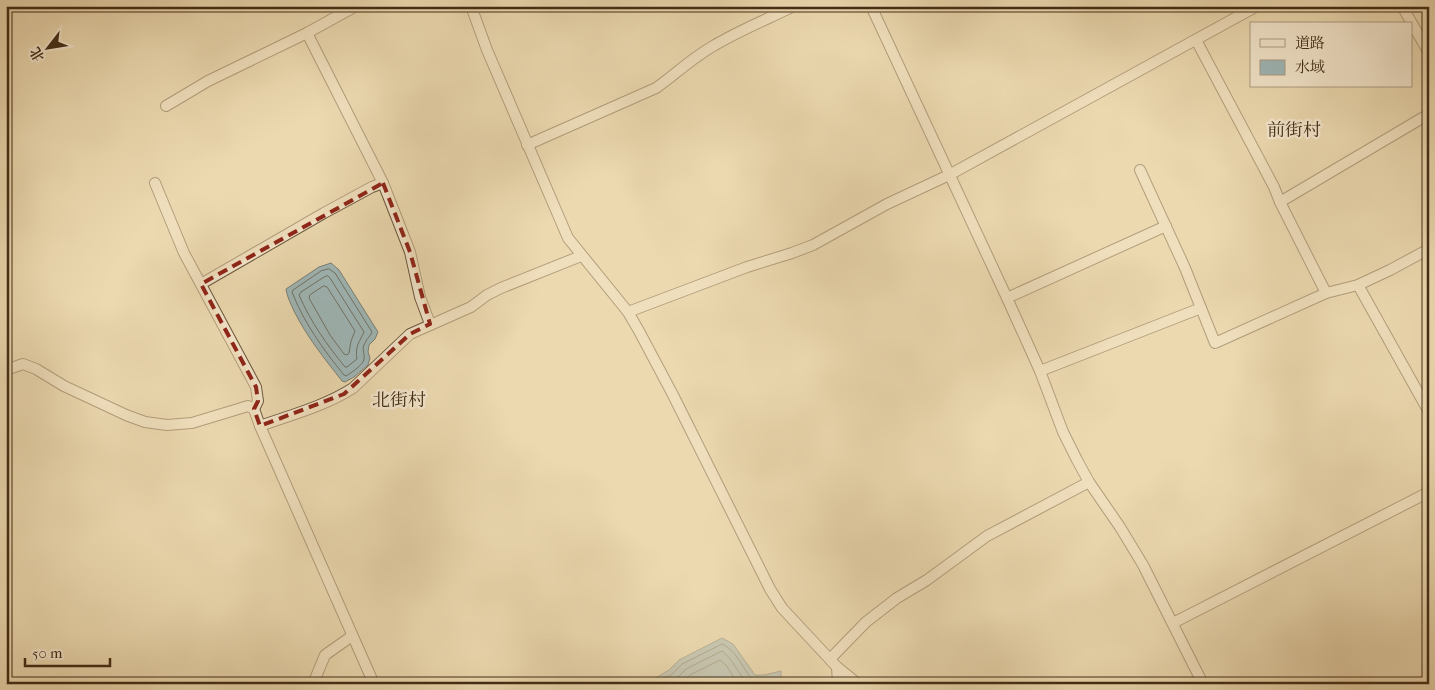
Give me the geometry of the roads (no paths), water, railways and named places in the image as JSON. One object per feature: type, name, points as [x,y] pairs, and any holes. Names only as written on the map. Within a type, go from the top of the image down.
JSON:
[{"type":"street","points":[[166,106],[208,81],[356,6]]},
{"type":"street","points":[[471,6],[487,50],[568,238],[628,312],[673,395],[770,589],[782,608],[834,663],[858,684]]},
{"type":"street","points":[[527,145],[656,88],[714,45],[794,6]]},
{"type":"street","points":[[870,6],[1007,298],[1040,371],[1063,432],[1089,482],[1143,565],[1203,684]]},
{"type":"street","points":[[628,312],[747,267],[813,245],[887,204],[949,175],[1258,6]]},
{"type":"street","points":[[1402,6],[1411,22]]},
{"type":"street","points":[[1412,23],[1429,53]]},
{"type":"street","points":[[307,32],[383,183],[410,252],[420,297],[430,324]]},
{"type":"street","points":[[1196,40],[1274,187],[1326,293]]},
{"type":"street","points":[[1280,202],[1429,114]]},
{"type":"street","points":[[1140,170],[1185,268],[1215,343],[1326,293],[1358,285],[1429,249]]},
{"type":"street","points":[[155,183],[184,253],[256,387],[258,401],[254,410]]},
{"type":"street","points":[[201,284],[324,213],[383,183]]},
{"type":"street","points":[[1007,298],[1166,226]]},
{"type":"street","points":[[260,426],[326,403],[354,388],[410,334],[471,307],[487,295],[582,256]]},
{"type":"street","points":[[1358,285],[1429,412]]},
{"type":"street","points":[[1040,371],[1201,308]]},
{"type":"street","points":[[6,370],[23,364],[36,369],[64,386],[145,422],[167,425],[192,423],[248,406],[254,410],[374,684]]},
{"type":"street","points":[[828,684],[838,682],[834,663],[866,622],[897,598],[927,580],[987,536],[1089,482]]},
{"type":"street","points":[[1173,623],[1429,492]]},
{"type":"street","points":[[313,684],[325,655],[352,636]]},
{"type":"water","points":[[331,263],[339,270],[378,332],[375,339],[369,345],[368,352],[370,358],[368,365],[345,382],[342,381],[304,330],[288,298],[286,289],[319,267]]},
{"type":"water","points":[[722,638],[733,644],[755,675],[781,671],[781,678],[768,684],[640,684],[654,679],[669,670],[679,660]]},
{"type":"district","name":"前街村","points":[[1294,130]]},
{"type":"district","name":"北街村","points":[[399,400]]}]
